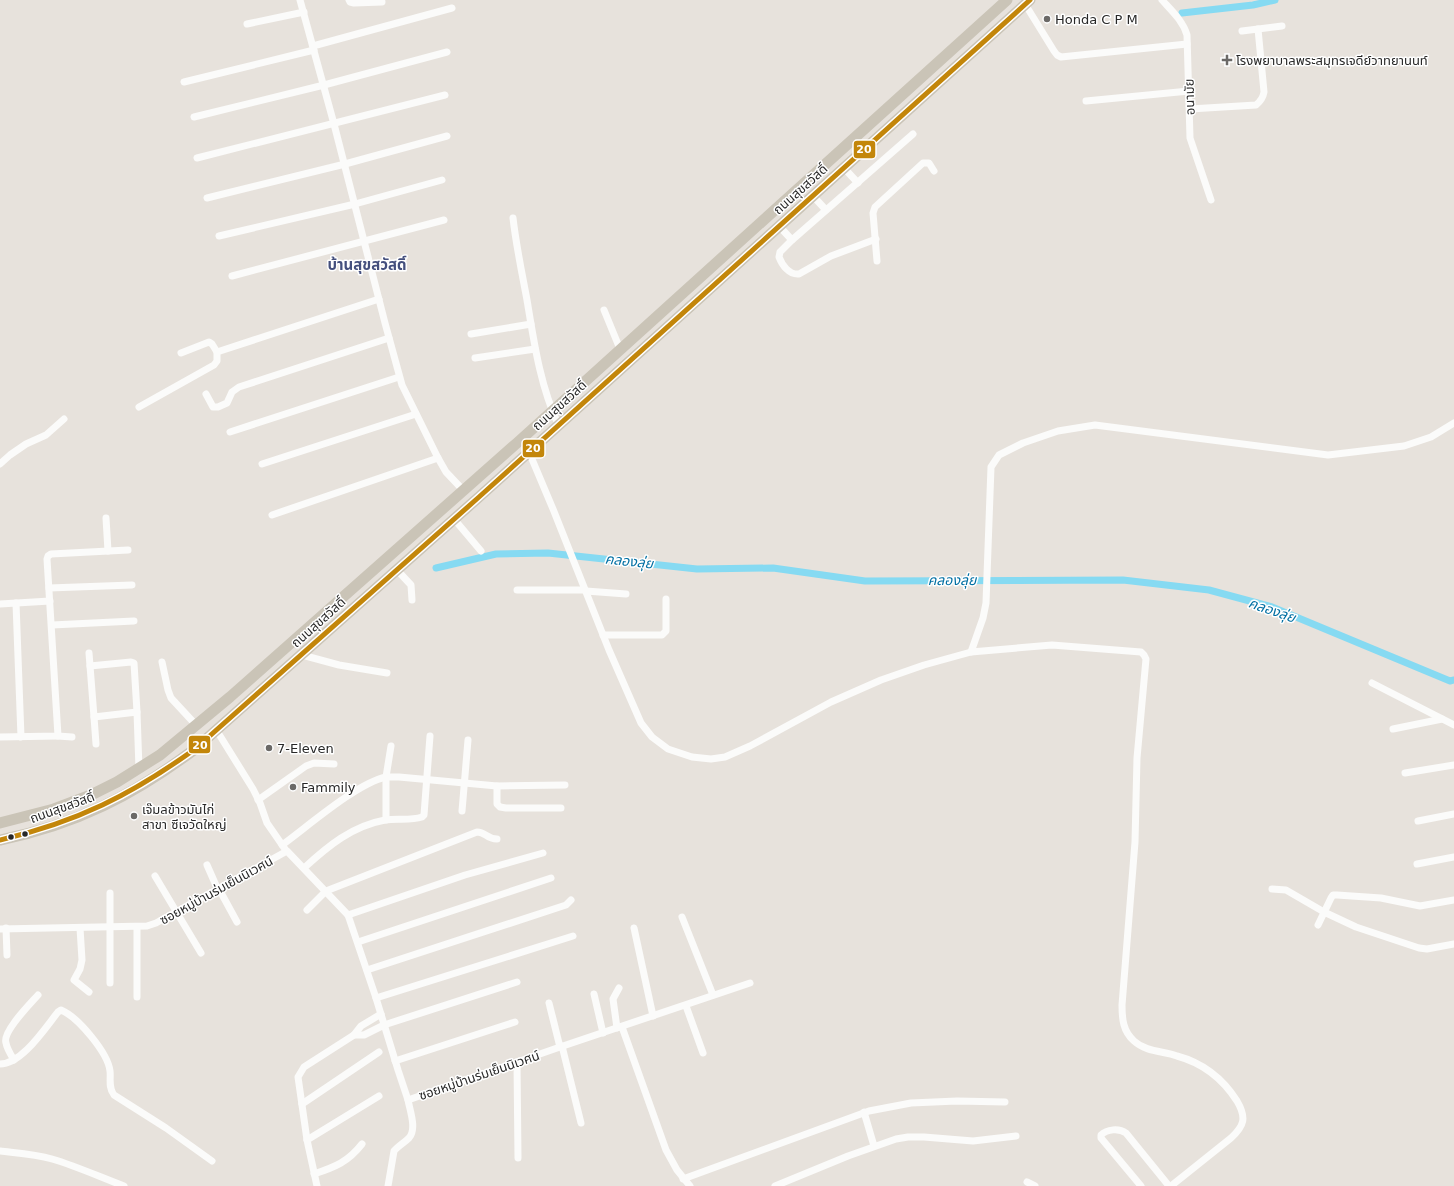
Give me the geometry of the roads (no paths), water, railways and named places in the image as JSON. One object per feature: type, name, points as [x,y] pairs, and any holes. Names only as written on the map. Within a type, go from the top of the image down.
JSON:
[{"type":"main road","name":"ถนนสุขสวัสดิ์","points":[[0,824],[54,809],[91,795],[139,769],[160,755],[243,686],[552,411],[1007,0]]},
{"type":"main road","name":"ถนนสุขสวัสดิ์","points":[[0,840],[20,836],[66,822],[118,800],[173,766],[217,731],[1028,2]]},
{"type":"street","points":[[300,0],[345,164],[399,377],[438,458],[446,472],[463,490]]},
{"type":"street","points":[[349,0],[350,2],[354,3],[382,2]]},
{"type":"street","name":"อนามัย","points":[[1162,0],[1184,26],[1187,35],[1190,138],[1211,200]]},
{"type":"street","points":[[1028,2],[1057,55],[1061,56],[1187,44]]},
{"type":"street","points":[[184,82],[314,48],[452,8]]},
{"type":"street","points":[[247,24],[304,12]]},
{"type":"street","points":[[1242,31],[1282,26]]},
{"type":"street","points":[[1190,109],[1256,104],[1260,102],[1264,92],[1258,29]]},
{"type":"street","points":[[194,117],[324,86],[446,52]]},
{"type":"street","points":[[1086,101],[1189,91]]},
{"type":"street","points":[[197,158],[445,95]]},
{"type":"street","points":[[876,239],[831,256],[799,274],[795,274],[786,269],[779,257],[780,252],[792,240],[913,134]]},
{"type":"street","points":[[206,198],[345,164],[447,136]]},
{"type":"street","points":[[878,261],[873,213],[874,208],[923,163],[929,163],[934,170]]},
{"type":"street","points":[[844,168],[858,183]]},
{"type":"street","points":[[219,236],[355,204],[442,180]]},
{"type":"street","points":[[813,196],[826,210]]},
{"type":"street","points":[[513,218],[535,349],[552,411],[558,424]]},
{"type":"street","points":[[232,276],[444,220]]},
{"type":"street","points":[[779,226],[792,240]]},
{"type":"street","points":[[217,352],[379,299]]},
{"type":"street","points":[[604,310],[620,349]]},
{"type":"street","points":[[471,334],[531,324]]},
{"type":"street","points":[[206,394],[213,407],[218,407],[227,403],[232,392],[239,387],[389,338]]},
{"type":"street","points":[[139,407],[214,365],[217,360],[217,352],[209,342],[181,353]]},
{"type":"street","points":[[475,358],[535,349]]},
{"type":"street","points":[[230,432],[399,377]]},
{"type":"street","points":[[262,464],[416,414]]},
{"type":"street","points":[[0,464],[26,444],[46,436],[64,419]]},
{"type":"street","points":[[971,652],[983,618],[986,603],[992,467],[999,455],[1023,443],[1058,431],[1096,425],[1328,456],[1404,446],[1431,437],[1454,423]]},
{"type":"street","points":[[529,452],[631,703],[641,723],[652,737],[668,749],[692,758],[711,759],[725,757],[750,746],[831,702],[881,680],[924,665],[971,652],[1052,645],[1141,652],[1144,655],[1146,659],[1137,758],[1135,842],[1122,1005],[1123,1024],[1126,1032],[1143,1047],[1192,1061],[1201,1066],[1228,1087],[1241,1109],[1243,1123],[1240,1130],[1170,1186],[1126,1133],[1118,1130],[1105,1132],[1101,1135],[1101,1138],[1141,1186]]},
{"type":"street","points":[[272,515],[438,458]]},
{"type":"street","points":[[106,518],[108,551]]},
{"type":"street","points":[[454,519],[481,551]]},
{"type":"street","points":[[58,736],[48,556],[51,554],[128,550]]},
{"type":"street","points":[[397,570],[411,585],[412,600]]},
{"type":"street","points":[[49,588],[132,585]]},
{"type":"street","points":[[517,590],[586,591],[626,594]]},
{"type":"street","points":[[603,635],[662,635],[666,631],[666,599]]},
{"type":"street","points":[[0,604],[50,602]]},
{"type":"street","points":[[16,603],[20,737]]},
{"type":"street","points":[[52,625],[134,621]]},
{"type":"street","points":[[89,653],[96,744]]},
{"type":"street","points":[[302,655],[339,665],[387,673]]},
{"type":"street","points":[[90,666],[131,662],[134,663],[139,769]]},
{"type":"street","points":[[162,662],[171,698],[196,725]]},
{"type":"street","points":[[1372,684],[1454,724]]},
{"type":"street","points":[[94,717],[137,712]]},
{"type":"street","points":[[1393,729],[1442,719]]},
{"type":"street","name":"ซอยหมู่บ้านร่มเย็นนิเวศน์","points":[[217,731],[258,800],[267,823],[285,848],[348,914],[368,970],[408,1100],[750,983]]},
{"type":"street","points":[[304,868],[338,838],[355,830],[386,820],[422,817],[424,815],[430,736]]},
{"type":"street","points":[[0,737],[72,737]]},
{"type":"street","points":[[462,811],[468,740]]},
{"type":"street","points":[[386,820],[386,777],[391,746]]},
{"type":"street","points":[[258,800],[306,766],[314,763],[334,764]]},
{"type":"street","points":[[1405,773],[1454,765]]},
{"type":"street","points":[[285,848],[318,818],[362,788],[386,777],[497,786],[565,785]]},
{"type":"street","points":[[497,786],[497,804],[500,807],[561,808]]},
{"type":"street","points":[[1418,821],[1454,814]]},
{"type":"street","points":[[307,910],[326,891],[477,832],[481,832],[491,839],[497,839]]},
{"type":"street","name":"ซอยหมู่บ้านร่มเย็นนิเวศน์","points":[[3,928],[110,928],[137,927],[156,923],[219,889],[285,848]]},
{"type":"street","points":[[348,914],[465,875],[543,853]]},
{"type":"street","points":[[1417,864],[1454,857]]},
{"type":"street","points":[[207,865],[237,922]]},
{"type":"street","points":[[155,876],[202,953]]},
{"type":"street","points":[[358,942],[551,878]]},
{"type":"street","points":[[1272,889],[1286,890],[1324,912],[1356,927],[1419,948],[1427,949],[1454,944]]},
{"type":"street","points":[[110,893],[110,983]]},
{"type":"street","points":[[1318,925],[1331,898],[1333,895],[1337,894],[1381,898],[1420,906],[1454,900]]},
{"type":"street","points":[[368,970],[566,905],[571,900]]},
{"type":"street","points":[[682,917],[713,995]]},
{"type":"street","points":[[137,927],[137,997]]},
{"type":"street","points":[[3,928],[7,955]]},
{"type":"street","points":[[80,928],[82,960],[80,969],[74,980],[89,992]]},
{"type":"street","points":[[634,928],[653,1016]]},
{"type":"street","points":[[376,998],[573,936]]},
{"type":"street","points":[[354,1035],[364,1035],[384,1025],[517,982]]},
{"type":"street","points":[[619,988],[614,999],[620,1028],[666,1150],[683,1179],[690,1186]]},
{"type":"street","points":[[594,994],[603,1033]]},
{"type":"street","points":[[14,1060],[5,1042],[6,1037],[16,1020],[38,995]]},
{"type":"street","points":[[549,1003],[582,1123]]},
{"type":"street","points":[[686,1006],[703,1052]]},
{"type":"street","points":[[0,1064],[5,1064],[14,1060],[32,1044],[61,1010],[86,1029],[105,1057],[110,1071],[110,1088],[114,1095],[166,1128],[212,1161]]},
{"type":"street","points":[[317,1186],[307,1140],[298,1077],[304,1068],[354,1035],[361,1026],[381,1014]]},
{"type":"street","points":[[395,1061],[515,1022]]},
{"type":"street","points":[[302,1104],[380,1052]]},
{"type":"street","points":[[518,1062],[518,1158]]},
{"type":"street","points":[[307,1140],[379,1096]]},
{"type":"street","points":[[388,1186],[394,1150],[409,1138],[412,1133],[412,1122],[408,1100]]},
{"type":"street","points":[[683,1179],[864,1112],[894,1105],[911,1103],[957,1101],[1005,1102]]},
{"type":"street","points":[[864,1112],[874,1146]]},
{"type":"street","points":[[775,1186],[874,1146],[896,1139],[908,1137],[973,1141],[1016,1136]]},
{"type":"street","points":[[314,1174],[342,1164],[356,1152],[362,1144]]},
{"type":"street","points":[[0,1151],[50,1159],[124,1186]]},
{"type":"street","points":[[1027,1182],[1035,1186]]},
{"type":"waterway","points":[[1182,13],[1253,5],[1275,0]]},
{"type":"waterway","name":"คลองลุ่ย","points":[[436,568],[496,554],[548,553],[697,569],[773,568],[865,581],[1123,580],[1209,590],[1272,607],[1450,681],[1454,680]]},
{"type":"place","name":"Honda C P M","points":[[1047,19]]},
{"type":"place","name":"โรงพยาบาลพระสมุทรเจดีย์วาทยานนท์","points":[[1227,60]]},
{"type":"place","name":"7-Eleven","points":[[269,748]]},
{"type":"place","name":"Fammily","points":[[293,787]]},
{"type":"place","name":"เจ๊มลข้าวมันไก่ สาขา ซีเจวัดใหญ่","points":[[134,816]]},
{"type":"district","name":"บ้านสุขสวัสดิ์","points":[[367,265]]}]
